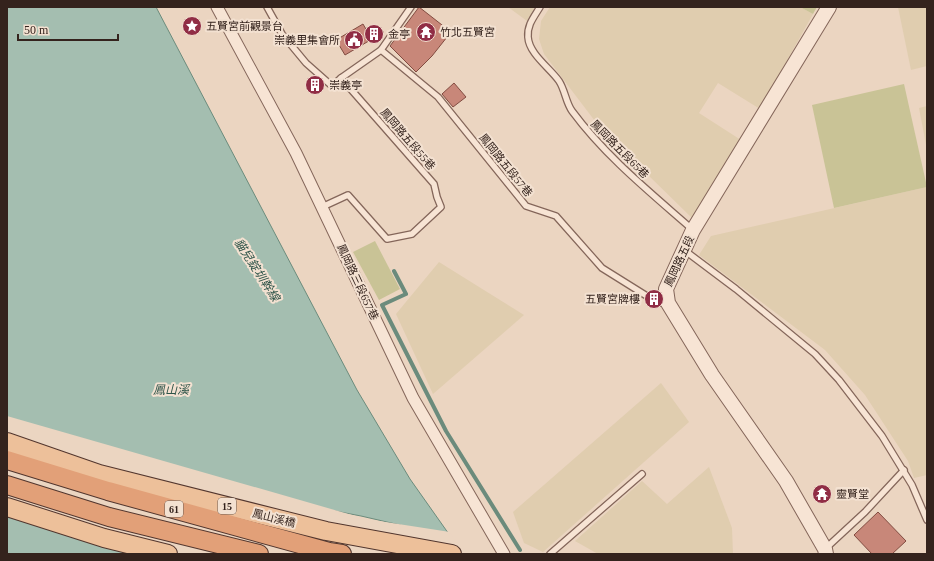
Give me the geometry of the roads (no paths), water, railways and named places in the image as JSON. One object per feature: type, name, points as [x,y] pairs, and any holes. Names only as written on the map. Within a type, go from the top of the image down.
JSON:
[{"type":"highway","name":"鳳山溪橋","points":[[7,460],[108,490],[329,552],[342,554]]},
{"type":"highway","name":"61","points":[[7,485],[109,517],[259,554]]},
{"type":"main road","name":"鳳山溪橋","points":[[7,442],[99,474],[326,531],[452,554]]},
{"type":"main road","points":[[7,507],[104,538],[168,554]]},
{"type":"street","name":"鳳岡路三段657巷","points":[[217,7],[296,153],[413,398],[504,554]]},
{"type":"street","name":"鳳岡路五段","points":[[825,552],[786,481],[712,374],[668,303],[666,289],[693,230],[829,7]]},
{"type":"lane","points":[[268,7],[282,34],[306,63],[332,86],[381,50],[411,7]]},
{"type":"lane","name":"鳳岡路五段65巷","points":[[540,7],[528,26],[529,44],[538,58],[559,82],[571,110],[594,140],[693,230]]},
{"type":"lane","name":"鳳岡路五段57巷","points":[[381,50],[438,97],[526,206],[556,216],[602,268],[658,303],[668,303]]},
{"type":"lane","name":"鳳岡路五段55巷","points":[[322,206],[348,195],[387,239],[412,234],[442,207],[437,197],[434,184],[341,78]]},
{"type":"lane","points":[[683,250],[736,289],[815,354],[839,380],[882,436],[904,470],[927,520]]},
{"type":"lane","points":[[825,552],[904,470]]},
{"type":"lane","points":[[550,554],[642,474]]},
{"type":"water","name":"鳳山溪","points":[[7,7],[156,7],[357,390],[410,479],[463,554],[400,525],[304,505],[317,554],[7,554]]},
{"type":"waterway","points":[[394,271],[406,294],[382,305],[446,431],[520,550]]},
{"type":"place","name":"五賢宮前觀景台","points":[[192,26]]},
{"type":"place","name":"竹北五賢宮","points":[[426,32]]},
{"type":"place","name":"金亭","points":[[374,34]]},
{"type":"place","name":"崇義里集會所","points":[[354,40]]},
{"type":"place","name":"崇義亭","points":[[315,85]]},
{"type":"place","name":"五賢宮牌樓","points":[[654,299]]},
{"type":"place","name":"靈賢堂","points":[[822,494]]},
{"type":"water label","name":"貓兒錠圳幹線","points":[[257,270]]}]
